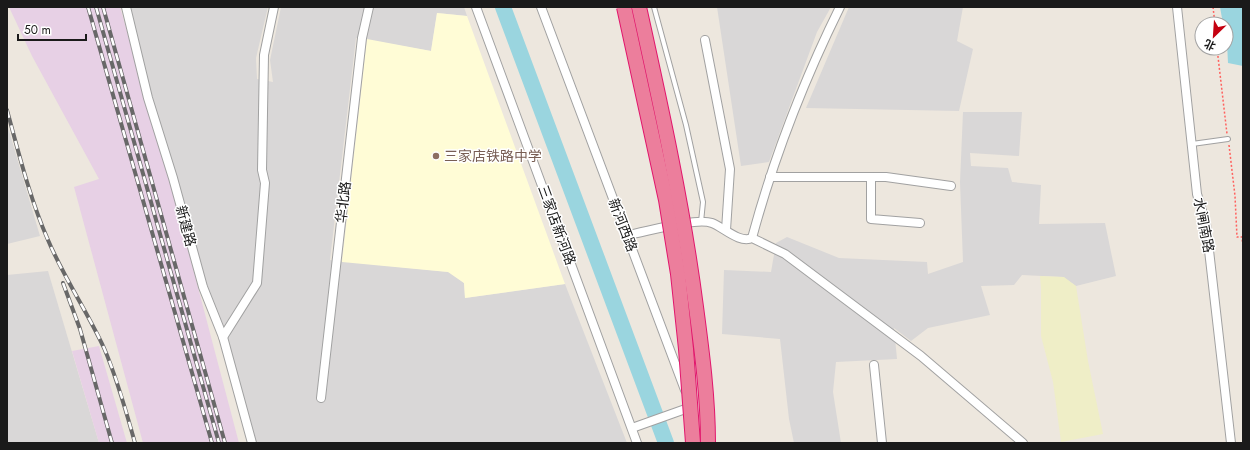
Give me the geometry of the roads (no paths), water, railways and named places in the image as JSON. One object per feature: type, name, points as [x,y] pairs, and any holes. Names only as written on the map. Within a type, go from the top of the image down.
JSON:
[{"type":"highway","points":[[624,7],[666,200],[678,274],[686,349],[693,443]]},
{"type":"highway","points":[[639,7],[680,198],[692,271],[702,348],[708,443]]},
{"type":"street","name":"新建路","points":[[126,7],[148,98],[173,178],[203,287],[223,337],[252,443]]},
{"type":"street","points":[[223,337],[257,283],[265,183],[262,170],[264,55],[274,7]]},
{"type":"street","name":"华北路","points":[[320,398],[362,38],[369,7]]},
{"type":"street","name":"三家店新河路","points":[[476,7],[637,443]]},
{"type":"street","name":"新河西路","points":[[541,7],[704,443]]},
{"type":"street","points":[[752,238],[770,177],[821,45],[840,7]]},
{"type":"street","name":"水闸南路","points":[[1177,7],[1197,194],[1206,224],[1230,443]]},
{"type":"street","points":[[705,40],[730,169],[726,230]]},
{"type":"street","points":[[770,177],[886,177],[951,186]]},
{"type":"street","points":[[871,177],[871,219],[920,223]]},
{"type":"street","points":[[627,235],[701,222],[712,223],[741,238],[749,240],[752,238],[785,254],[915,352],[1023,443]]},
{"type":"street","points":[[874,365],[882,443]]},
{"type":"street","points":[[632,428],[691,407]]},
{"type":"lane","points":[[654,7],[686,125],[703,202],[701,222]]},
{"type":"lane","points":[[626,45],[653,151],[667,227]]},
{"type":"lane","points":[[1192,144],[1228,140]]},
{"type":"water","points":[[1220,7],[1243,7],[1243,66],[1228,63],[1228,56],[1234,56],[1234,16],[1222,16]]},
{"type":"waterway","points":[[503,7],[666,443]]},
{"type":"railway","points":[[88,7],[212,443]]},
{"type":"railway","points":[[96,7],[219,443]]},
{"type":"railway","points":[[103,7],[225,443]]},
{"type":"railway","points":[[7,110],[25,176],[36,209],[54,254],[109,359],[135,443]]},
{"type":"railway","points":[[63,283],[80,329],[112,443]]},
{"type":"place","name":"三家店铁路中学","points":[[436,156]]}]
